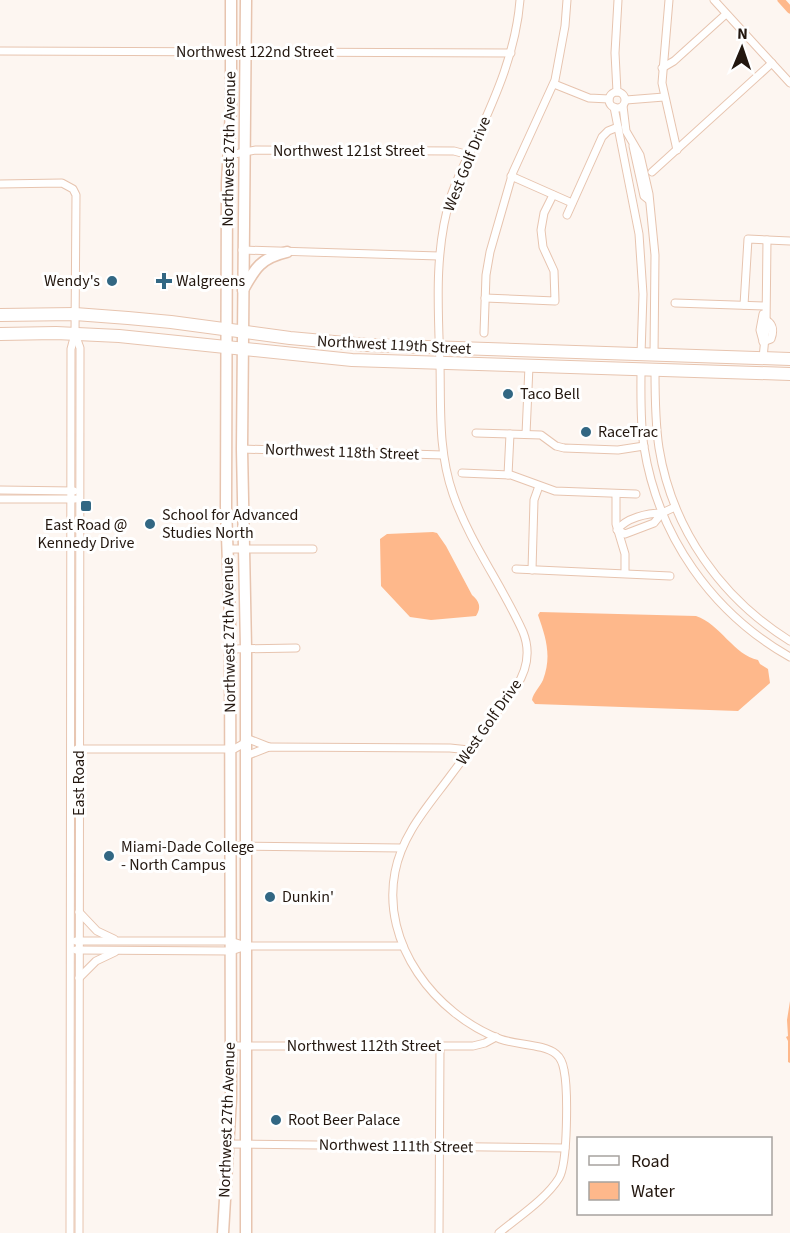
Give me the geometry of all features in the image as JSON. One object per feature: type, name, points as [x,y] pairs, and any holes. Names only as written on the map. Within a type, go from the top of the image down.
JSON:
[{"type":"highway","name":"Northwest 119th Street","points":[[0,315],[75,314],[171,322],[328,342],[439,348],[790,359]]},
{"type":"highway","name":"Northwest 119th Street","points":[[0,334],[75,334],[164,339],[352,360],[790,374]]},
{"type":"highway","points":[[641,369],[648,354]]},
{"type":"highway","points":[[648,354],[655,370]]},
{"type":"main road","name":"Northwest 27th Avenue","points":[[223,1233],[228,1144],[231,946],[230,648],[226,507],[231,0]]},
{"type":"main road","name":"Northwest 27th Avenue","points":[[246,0],[242,250],[243,549],[246,648],[246,1233]]},
{"type":"main road","points":[[243,290],[254,269],[264,260],[287,252]]},
{"type":"street","name":"West Golf Drive","points":[[499,1233],[544,1196],[555,1183],[563,1168],[565,1076],[562,1061],[546,1049],[517,1044],[496,1037],[462,1019],[442,1002],[419,974],[403,946],[396,927],[393,901],[394,876],[402,848],[423,812],[519,682],[525,669],[528,650],[519,623],[461,516],[449,482],[443,454],[440,417],[439,348],[439,256],[450,200],[511,53],[517,29],[520,0]]},
{"type":"street","points":[[484,333],[487,265],[511,176],[554,84],[566,20],[567,0]]},
{"type":"street","points":[[617,92],[615,60],[618,0]]},
{"type":"street","points":[[669,0],[662,68],[664,98],[677,150]]},
{"type":"street","points":[[714,0],[790,84]]},
{"type":"street","points":[[662,68],[674,61],[726,14]]},
{"type":"street","name":"Northwest 122nd Street","points":[[0,51],[511,53]]},
{"type":"street","points":[[652,172],[772,63]]},
{"type":"street","points":[[554,84],[589,98],[609,99]]},
{"type":"street","points":[[609,99],[617,92],[624,95],[625,127],[632,144],[645,196],[649,200]]},
{"type":"street","points":[[615,107],[624,103],[664,98]]},
{"type":"street","points":[[609,99],[610,104],[615,107],[637,215],[648,354]]},
{"type":"street","points":[[567,215],[602,137],[608,131],[618,128]]},
{"type":"street","points":[[632,144],[641,159],[649,194],[655,245],[648,354]]},
{"type":"street","name":"Northwest 121st Street","points":[[229,155],[256,150],[454,151],[469,155]]},
{"type":"street","points":[[626,161],[636,159]]},
{"type":"street","points":[[511,176],[572,203]]},
{"type":"street","name":"East Road","points":[[0,184],[62,183],[73,189],[76,195],[75,334],[80,348],[76,491],[75,945],[70,1233]]},
{"type":"street","points":[[485,298],[555,301],[554,271],[543,248],[540,230],[544,213],[553,195]]},
{"type":"street","points":[[744,305],[748,239],[790,241]]},
{"type":"street","points":[[764,342],[768,341],[773,332],[771,325],[765,320],[767,240]]},
{"type":"street","points":[[640,245],[655,245]]},
{"type":"street","points":[[242,250],[439,256]]},
{"type":"street","points":[[675,303],[765,306]]},
{"type":"street","points":[[763,358],[764,342],[760,330],[765,306]]},
{"type":"street","points":[[526,434],[529,366]]},
{"type":"street","points":[[641,369],[644,446],[651,481],[662,513],[685,558],[713,596],[748,629],[790,657]]},
{"type":"street","points":[[655,370],[657,436],[664,474],[675,507],[692,541],[719,580],[753,614],[790,641]]},
{"type":"street","points":[[476,433],[541,435],[556,446],[564,448],[618,450],[644,446]]},
{"type":"street","points":[[508,475],[510,434]]},
{"type":"street","name":"Northwest 118th Street","points":[[242,449],[443,454]]},
{"type":"street","points":[[462,473],[508,475],[555,492],[636,494]]},
{"type":"street","points":[[531,570],[534,500],[539,486]]},
{"type":"street","points":[[0,490],[76,491]]},
{"type":"street","points":[[616,494],[617,530],[625,554],[624,573]]},
{"type":"street","points":[[0,499],[76,499]]},
{"type":"street","points":[[617,530],[621,524],[628,521],[650,513],[662,513],[675,507]]},
{"type":"street","points":[[617,530],[625,534],[654,523],[662,513]]},
{"type":"street","points":[[628,521],[628,528],[632,531]]},
{"type":"street","points":[[228,549],[313,549]]},
{"type":"street","points":[[516,569],[670,576]]},
{"type":"street","points":[[230,648],[296,648]]},
{"type":"street","points":[[75,749],[230,749],[239,747],[246,738],[270,747],[469,750]]},
{"type":"street","points":[[246,756],[270,747]]},
{"type":"street","name":"East Road","points":[[75,749],[79,912],[75,945],[79,978],[79,1233]]},
{"type":"street","points":[[230,846],[402,848]]},
{"type":"street","points":[[79,912],[95,929],[119,940]]},
{"type":"street","points":[[75,945],[119,940],[231,946]]},
{"type":"street","points":[[75,945],[119,951],[231,946],[403,946]]},
{"type":"street","points":[[79,978],[100,958],[119,951]]},
{"type":"street","name":"Northwest 112th Street","points":[[230,1046],[479,1045],[496,1037]]},
{"type":"street","points":[[439,1233],[440,1046]]},
{"type":"street","name":"Northwest 111th Street","points":[[228,1144],[565,1148]]},
{"type":"water","points":[[437,533],[446,546],[478,602],[479,610],[476,616],[431,620],[410,617],[381,586],[380,539],[387,534]]},
{"type":"water","points":[[540,612],[696,616],[705,620],[742,652],[758,660],[768,669],[770,683],[738,711],[535,704],[532,700],[543,680],[547,663],[545,639],[538,615]]},
{"type":"water","points":[[790,1001],[790,1063],[788,1062],[786,1037],[788,1036],[787,1020]]},
{"type":"waterway","points":[[781,0],[790,10]]},
{"type":"place","name":"Wendy's","points":[[112,281]]},
{"type":"place","name":"Walgreens","points":[[164,281]]},
{"type":"place","name":"Taco Bell","points":[[508,394]]},
{"type":"place","name":"RaceTrac","points":[[586,432]]},
{"type":"place","name":"East Road @ Kennedy Drive","points":[[86,506]]},
{"type":"place","name":"School for Advanced Studies North","points":[[150,524]]},
{"type":"place","name":"Miami-Dade College - North Campus","points":[[109,856]]},
{"type":"place","name":"Dunkin'","points":[[270,897]]},
{"type":"place","name":"Root Beer Palace","points":[[276,1120]]}]
